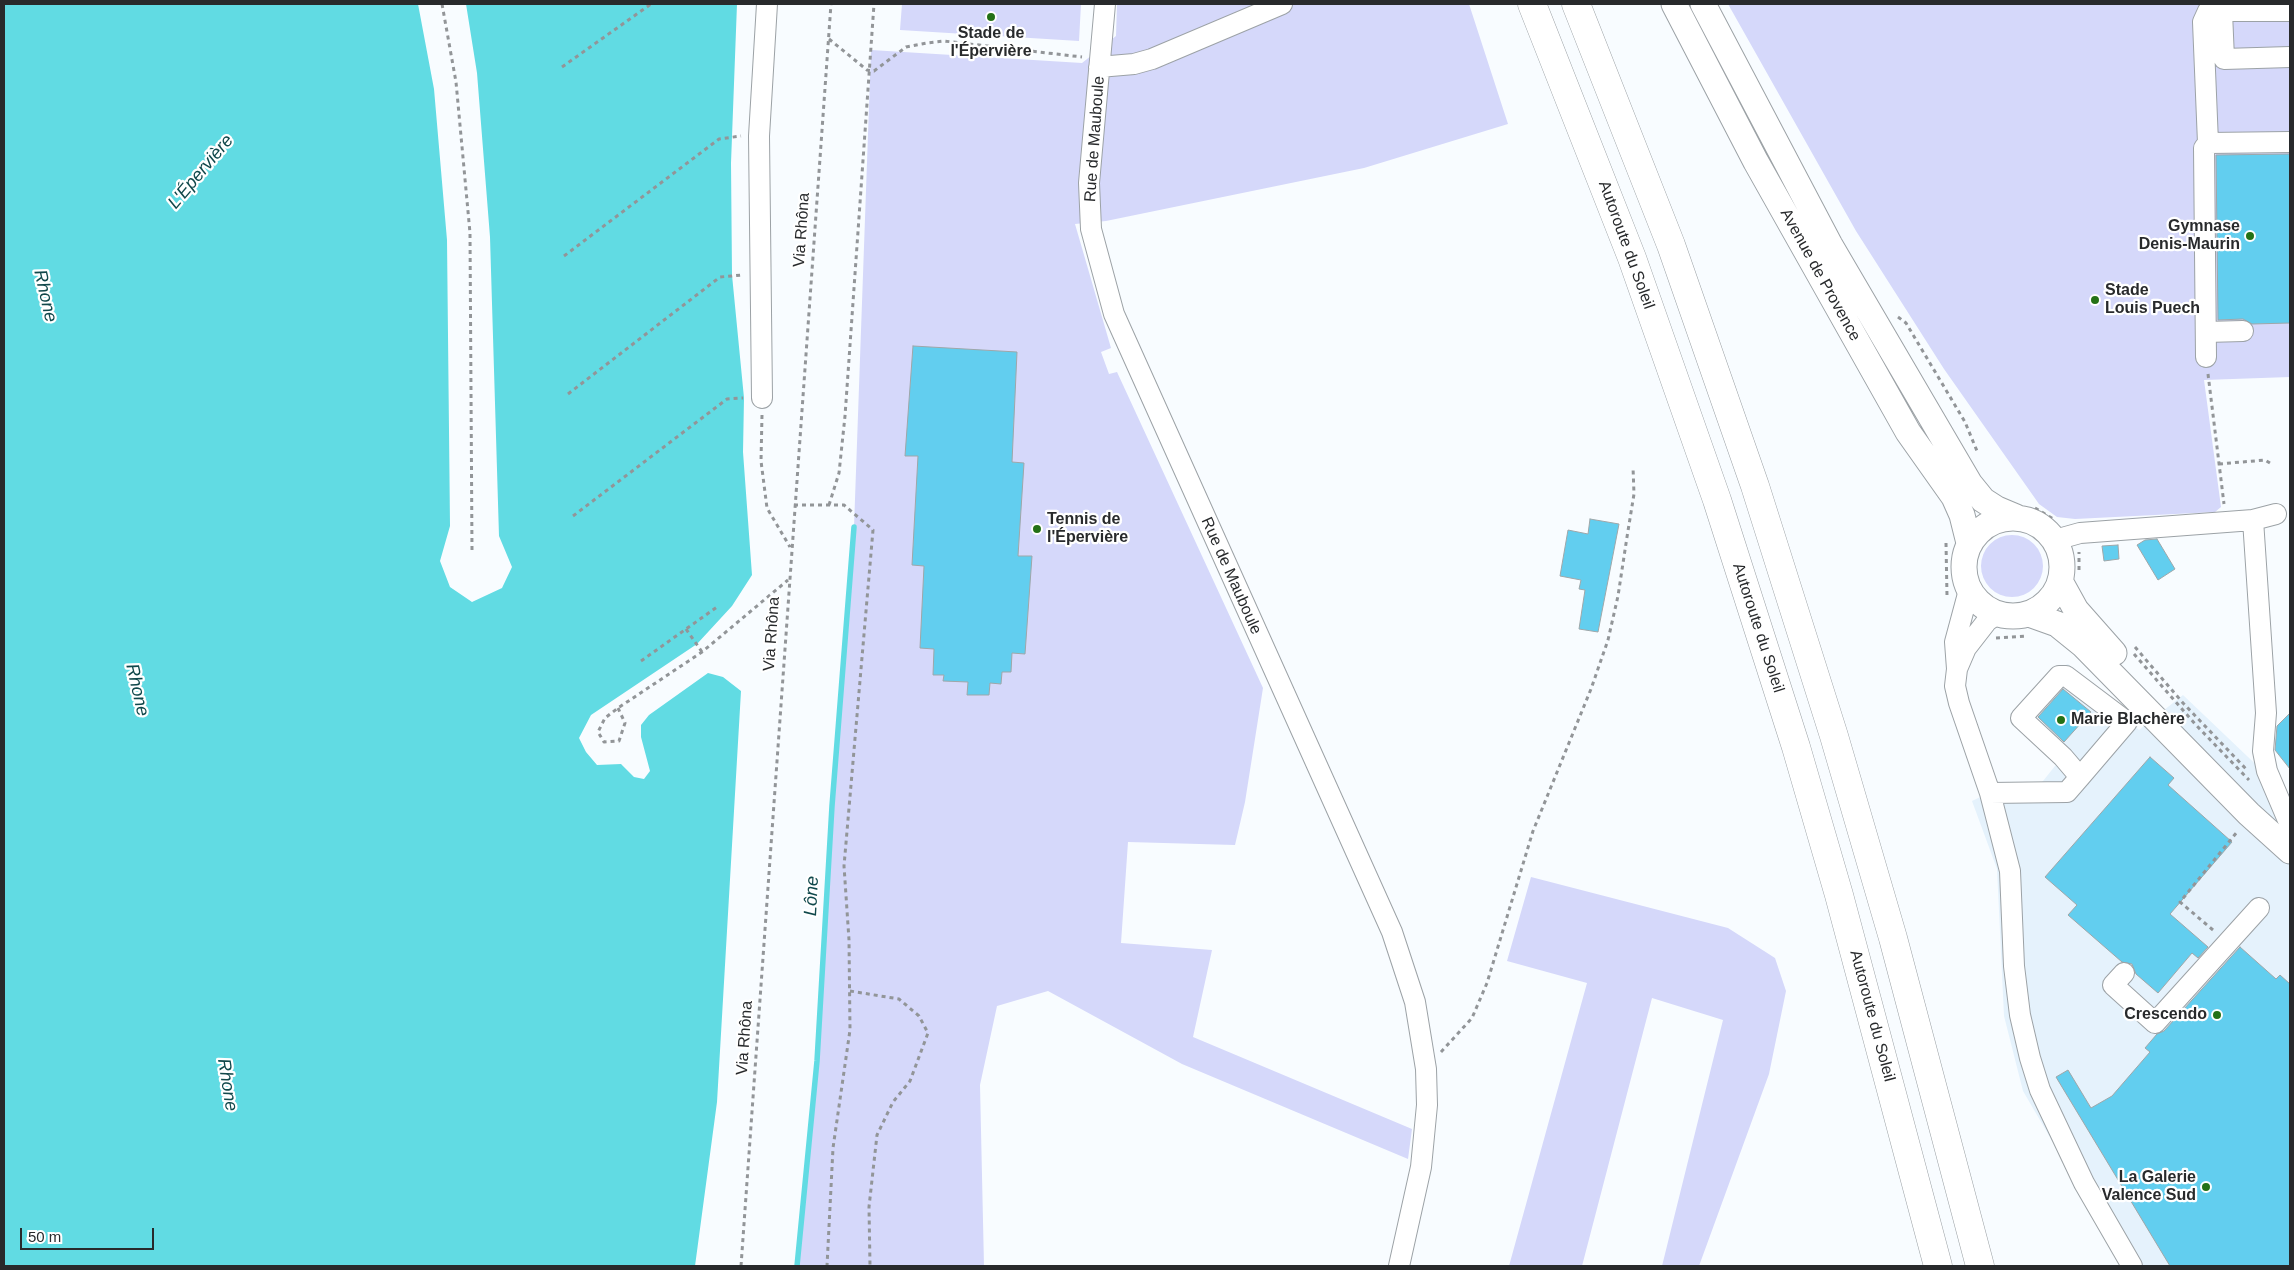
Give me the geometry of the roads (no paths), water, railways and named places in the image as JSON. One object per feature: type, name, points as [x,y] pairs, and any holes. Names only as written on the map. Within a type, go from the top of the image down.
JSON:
[{"type":"highway","name":"Autoroute du Soleil","points":[[1532,4],[1632,258],[1720,510],[1796,747],[1841,904],[1938,1266]]},
{"type":"highway","points":[[1576,4],[1671,245],[1755,486],[1834,736],[1890,929],[1980,1266]]},
{"type":"main road","name":"Avenue de Provence","points":[[1674,4],[1756,162],[1908,432],[1946,484],[1962,515],[1969,543]]},
{"type":"main road","name":"Avenue de Provence","points":[[1703,4],[1830,245],[1970,484],[1983,500],[1997,509],[2016,517]]},
{"type":"main road","points":[[2029,625],[2053,595],[2060,581],[2063,567],[2061,553],[2055,540],[2038,524],[2016,517],[2002,518],[1989,523],[1977,532],[1969,543],[1963,566],[1969,590],[1986,608],[1997,614],[2013,616],[2029,625],[2057,624],[2083,645],[2249,814],[2290,851]]},
{"type":"main road","points":[[2060,581],[2076,610],[2094,632],[2223,767],[2290,832]]},
{"type":"street","points":[[762,398],[759,274],[759,136],[767,4]]},
{"type":"street","points":[[1092,62],[1105,4]]},
{"type":"street","name":"Rue de Mauboule","points":[[1282,4],[1152,59],[1126,66],[1092,62],[1089,183],[1091,229],[1114,314],[1392,932],[1415,1002],[1426,1069],[1427,1105],[1421,1167],[1399,1266]]},
{"type":"street","points":[[2213,9],[2290,11]]},
{"type":"street","points":[[2213,9],[2224,59],[2290,57]]},
{"type":"street","points":[[2206,357],[2204,148],[2208,143],[2203,22],[2213,9]]},
{"type":"street","points":[[2208,143],[2290,142]]},
{"type":"street","points":[[2206,332],[2243,330]]},
{"type":"street","points":[[2055,540],[2080,533],[2253,520],[2276,514]]},
{"type":"street","points":[[2253,520],[2266,713],[2262,751],[2267,771],[2290,824]]},
{"type":"street","points":[[1969,590],[1955,642],[1957,669],[1955,686],[1959,703],[1990,792],[2010,871],[2014,966],[2020,1015],[2030,1058],[2040,1090],[2084,1183],[2132,1266]]},
{"type":"street","points":[[1957,669],[1966,648],[1987,621],[1997,614]]},
{"type":"street","points":[[1990,792],[2066,792],[2080,777],[2127,722],[2066,676],[2059,676],[2021,718],[2063,757],[2080,777]]},
{"type":"street","points":[[2124,973],[2113,985],[2154,1023],[2259,908]]},
{"type":"water","points":[[4,4],[418,4],[434,89],[447,240],[450,526],[440,561],[450,587],[472,602],[502,588],[512,567],[499,536],[490,237],[477,73],[466,4],[737,4],[731,163],[732,275],[744,398],[743,452],[752,575],[732,606],[697,644],[591,715],[579,738],[586,752],[597,765],[621,764],[634,777],[644,779],[650,771],[641,737],[641,725],[649,715],[708,673],[723,677],[741,691],[717,1102],[695,1266],[4,1266]]},
{"type":"waterway","name":"Lône","points":[[797,1266],[817,1061],[832,806],[854,527]]},
{"type":"place","name":"Stade de l'Épervière","points":[[991,17]]},
{"type":"place","name":"Gymnase Denis-Maurin","points":[[2250,236]]},
{"type":"place","name":"Stade Louis Puech","points":[[2095,300]]},
{"type":"place","name":"Tennis de l'Épervière","points":[[1037,529]]},
{"type":"place","name":"Marie Blachère","points":[[2061,720]]},
{"type":"place","name":"Crescendo","points":[[2217,1015]]},
{"type":"place","name":"La Galerie Valence Sud","points":[[2206,1187]]},
{"type":"water label","name":"L'Épervière","points":[[201,172]]},
{"type":"water label","name":"Rhone","points":[[45,296]]},
{"type":"water label","name":"Rhone","points":[[137,690]]},
{"type":"water label","name":"Rhone","points":[[227,1085]]}]
